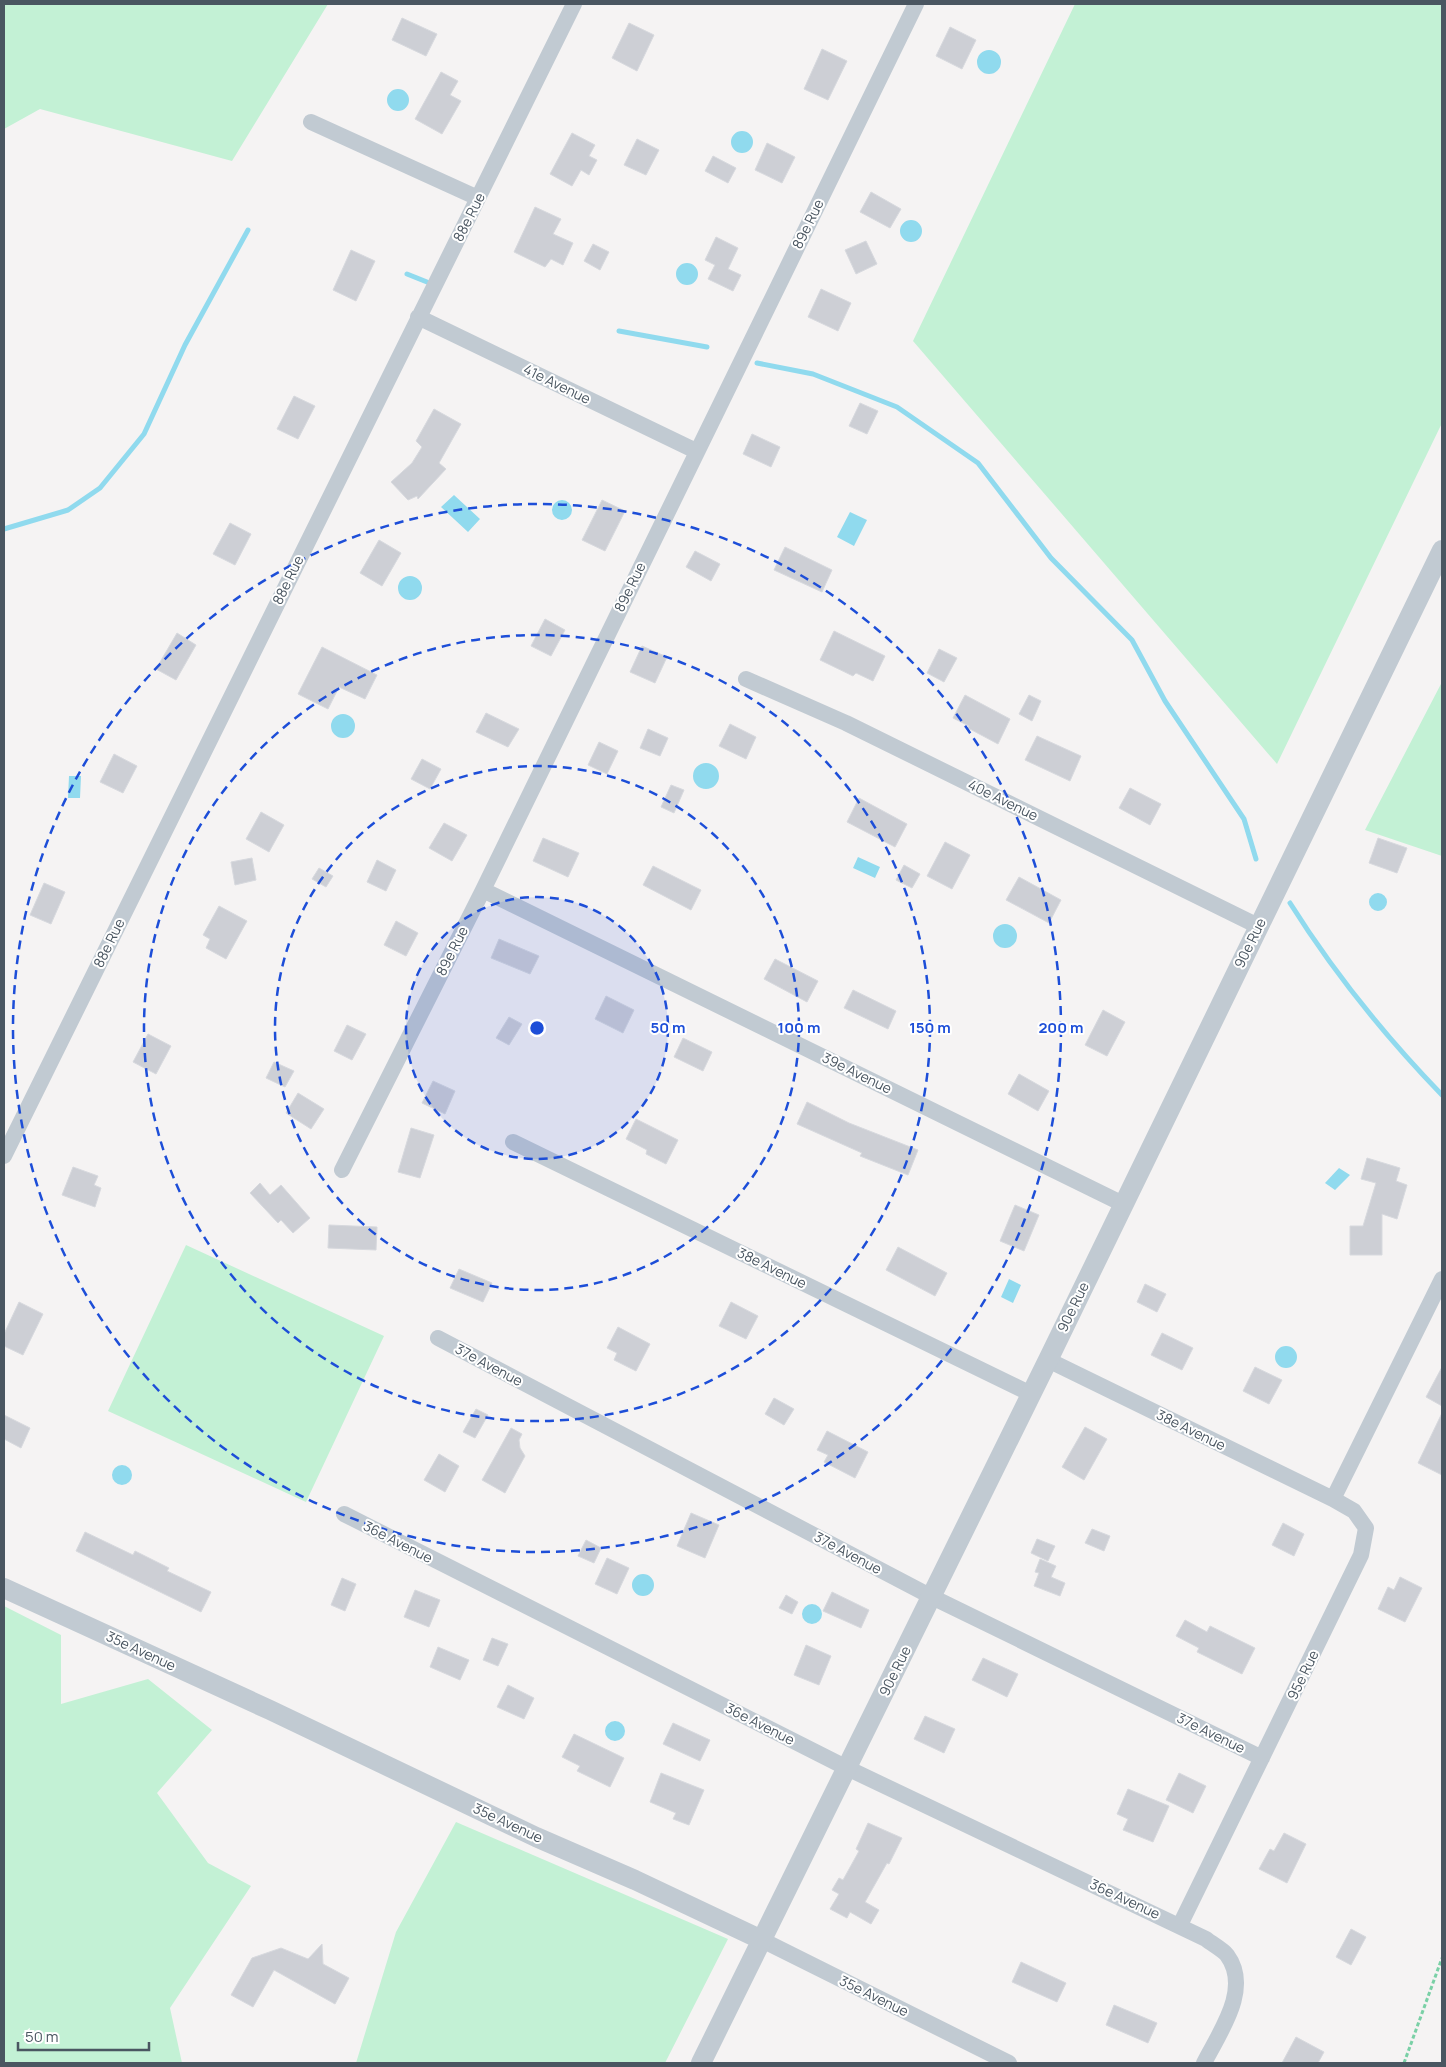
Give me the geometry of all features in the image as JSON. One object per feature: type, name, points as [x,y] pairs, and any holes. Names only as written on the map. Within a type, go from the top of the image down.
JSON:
[{"type":"street","name":"88e Rue","points":[[4,1156],[574,4]]},
{"type":"street","name":"89e Rue","points":[[342,1170],[483,890],[916,4]]},
{"type":"street","points":[[310,122],[478,198]]},
{"type":"street","name":"41e Avenue","points":[[418,317],[696,451]]},
{"type":"street","name":"90e Rue","points":[[701,2063],[932,1597],[1442,550]]},
{"type":"street","name":"40e Avenue","points":[[746,679],[846,723],[1258,926]]},
{"type":"street","name":"39e Avenue","points":[[483,890],[1123,1204]]},
{"type":"street","name":"38e Avenue","points":[[513,1142],[1031,1394]]},
{"type":"street","points":[[1333,1500],[1442,1279]]},
{"type":"street","name":"37e Avenue","points":[[438,1338],[932,1597],[1262,1758]]},
{"type":"street","name":"38e Avenue","points":[[1048,1360],[1333,1500]]},
{"type":"street","name":"95e Rue","points":[[1180,1925],[1361,1555],[1366,1528],[1354,1511],[1333,1500]]},
{"type":"street","name":"36e Avenue","points":[[344,1514],[847,1768],[1180,1925]]},
{"type":"street","name":"35e Avenue","points":[[4,1588],[270,1710],[536,1837],[635,1880],[762,1940],[1009,2063]]},
{"type":"street","points":[[1180,1925],[1206,1938],[1226,1954],[1236,1976],[1234,2003],[1204,2063]]},
{"type":"path","points":[[1404,2063],[1442,1958]]},
{"type":"green space","points":[[4,4],[328,4],[232,161],[40,109],[4,129]]},
{"type":"green space","points":[[1075,4],[1442,4],[1442,423],[1277,764],[913,341]]},
{"type":"green space","points":[[1442,682],[1442,856],[1365,830]]},
{"type":"green space","points":[[186,1245],[384,1336],[306,1502],[108,1411]]},
{"type":"green space","points":[[4,1606],[61,1635],[61,1704],[148,1679],[212,1730],[157,1793],[208,1863],[251,1886],[170,2008],[182,2063],[4,2063]]},
{"type":"green space","points":[[456,1822],[728,1939],[665,2063],[356,2063],[396,1932]]},
{"type":"water","points":[[989,50],[997,54],[1001,62],[997,70],[989,74],[981,70],[977,62],[981,54]]},
{"type":"water","points":[[398,89],[406,92],[409,100],[406,108],[398,111],[390,108],[387,100],[390,92]]},
{"type":"water","points":[[742,131],[750,134],[753,142],[750,150],[742,153],[734,150],[731,142],[734,134]]},
{"type":"water","points":[[911,220],[919,223],[922,231],[919,239],[911,242],[903,239],[900,231],[903,223]]},
{"type":"water","points":[[687,263],[695,266],[698,274],[695,282],[687,285],[679,282],[676,274],[679,266]]},
{"type":"water","points":[[454,495],[480,519],[468,532],[441,507]]},
{"type":"water","points":[[562,500],[569,503],[572,510],[569,517],[562,520],[555,517],[552,510],[555,503]]},
{"type":"water","points":[[850,512],[867,520],[854,546],[837,537]]},
{"type":"water","points":[[410,576],[419,579],[422,588],[419,597],[410,600],[401,597],[398,588],[401,579]]},
{"type":"water","points":[[343,714],[348,715],[354,721],[354,731],[348,737],[343,738],[338,737],[332,731],[331,726],[332,721],[338,715]]},
{"type":"water","points":[[706,763],[715,767],[719,776],[715,785],[706,789],[697,785],[693,776],[697,767]]},
{"type":"water","points":[[69,776],[81,776],[80,798],[68,798]]},
{"type":"water","points":[[858,857],[880,867],[875,878],[853,868]]},
{"type":"water","points":[[1374,893],[1382,893],[1387,898],[1385,909],[1374,911],[1369,906],[1369,898]]},
{"type":"water","points":[[1005,924],[1014,927],[1017,936],[1014,945],[1005,948],[996,945],[993,936],[996,927]]},
{"type":"water","points":[[1339,1168],[1350,1175],[1335,1190],[1325,1183]]},
{"type":"water","points":[[1009,1279],[1021,1285],[1013,1303],[1001,1297]]},
{"type":"water","points":[[1286,1346],[1294,1349],[1297,1357],[1294,1365],[1286,1368],[1278,1365],[1275,1357],[1278,1349]]},
{"type":"water","points":[[118,1465],[126,1465],[132,1471],[132,1479],[126,1485],[118,1485],[112,1479],[112,1471]]},
{"type":"water","points":[[643,1574],[651,1577],[654,1585],[651,1593],[643,1596],[635,1593],[632,1585],[635,1577]]},
{"type":"water","points":[[812,1604],[819,1607],[822,1614],[819,1621],[812,1624],[805,1621],[802,1614],[805,1607]]},
{"type":"water","points":[[615,1721],[622,1724],[625,1731],[622,1738],[615,1741],[608,1738],[605,1731],[608,1724]]},
{"type":"building","points":[[402,18],[437,34],[426,56],[392,40]]},
{"type":"building","points":[[629,23],[654,35],[637,71],[612,58]]},
{"type":"building","points":[[950,27],[976,40],[962,69],[936,56]]},
{"type":"building","points":[[822,49],[847,61],[828,100],[804,89]]},
{"type":"building","points":[[441,72],[458,81],[450,95],[461,101],[442,134],[415,119]]},
{"type":"building","points":[[572,133],[595,145],[589,156],[597,160],[589,175],[581,170],[572,186],[550,174]]},
{"type":"building","points":[[637,139],[659,150],[646,175],[624,165]]},
{"type":"building","points":[[767,143],[795,157],[782,183],[755,170]]},
{"type":"building","points":[[713,156],[736,168],[728,183],[705,171]]},
{"type":"building","points":[[871,192],[901,209],[890,228],[860,212]]},
{"type":"building","points":[[535,207],[561,219],[553,234],[573,243],[563,265],[551,259],[545,267],[514,252]]},
{"type":"building","points":[[716,237],[738,248],[728,269],[741,275],[733,291],[708,279],[715,265],[705,260]]},
{"type":"building","points":[[866,241],[877,264],[856,274],[845,250]]},
{"type":"building","points":[[593,244],[609,252],[600,270],[584,261]]},
{"type":"building","points":[[351,250],[375,261],[356,301],[333,290]]},
{"type":"building","points":[[821,289],[851,303],[838,331],[808,317]]},
{"type":"building","points":[[294,396],[315,406],[298,439],[277,429]]},
{"type":"building","points":[[860,403],[878,411],[867,434],[849,426]]},
{"type":"building","points":[[434,409],[461,424],[439,463],[446,469],[418,499],[417,496],[408,500],[391,482],[412,463],[422,447],[416,441]]},
{"type":"building","points":[[752,434],[780,447],[771,467],[743,454]]},
{"type":"building","points":[[602,500],[625,511],[605,551],[582,540]]},
{"type":"building","points":[[230,523],[251,534],[235,565],[213,554]]},
{"type":"building","points":[[379,540],[401,553],[382,586],[360,573]]},
{"type":"building","points":[[785,547],[832,570],[822,592],[774,570]]},
{"type":"building","points":[[695,551],[720,564],[711,581],[686,567]]},
{"type":"building","points":[[545,619],[565,630],[551,656],[531,646]]},
{"type":"building","points":[[834,631],[885,656],[873,681],[856,673],[853,676],[820,660]]},
{"type":"building","points":[[177,633],[196,645],[176,680],[156,669]]},
{"type":"building","points":[[642,646],[667,657],[655,683],[630,672]]},
{"type":"building","points":[[322,647],[377,675],[365,699],[339,687],[328,709],[298,694]]},
{"type":"building","points":[[939,649],[957,658],[944,682],[927,673]]},
{"type":"building","points":[[965,695],[1010,719],[998,744],[953,718]]},
{"type":"building","points":[[1029,695],[1041,701],[1032,721],[1019,714]]},
{"type":"building","points":[[486,713],[519,729],[508,747],[476,732]]},
{"type":"building","points":[[730,724],[756,737],[746,759],[719,746]]},
{"type":"building","points":[[648,729],[668,738],[660,756],[640,748]]},
{"type":"building","points":[[1037,736],[1081,756],[1070,781],[1025,760]]},
{"type":"building","points":[[599,742],[618,751],[607,774],[588,765]]},
{"type":"building","points":[[114,754],[137,766],[123,793],[100,782]]},
{"type":"building","points":[[422,759],[441,769],[430,789],[411,779]]},
{"type":"building","points":[[671,785],[684,790],[674,813],[661,807]]},
{"type":"building","points":[[1130,788],[1161,804],[1150,825],[1119,808]]},
{"type":"building","points":[[859,798],[907,824],[895,847],[847,822]]},
{"type":"building","points":[[261,812],[284,825],[269,852],[246,839]]},
{"type":"building","points":[[444,823],[467,835],[452,861],[429,848]]},
{"type":"building","points":[[543,838],[579,853],[568,877],[533,861]]},
{"type":"building","points":[[1378,838],[1407,848],[1397,873],[1369,863]]},
{"type":"building","points":[[945,842],[970,855],[952,889],[927,876]]},
{"type":"building","points":[[252,858],[256,880],[235,885],[231,862]]},
{"type":"building","points":[[377,860],[396,870],[386,891],[367,882]]},
{"type":"building","points":[[904,865],[920,874],[912,888],[896,880]]},
{"type":"building","points":[[653,866],[701,890],[691,910],[643,885]]},
{"type":"building","points":[[319,868],[333,876],[326,887],[312,879]]},
{"type":"building","points":[[1019,877],[1061,900],[1049,923],[1006,900]]},
{"type":"building","points":[[44,883],[65,892],[51,924],[30,915]]},
{"type":"building","points":[[219,906],[247,921],[226,959],[206,948],[210,939],[203,935]]},
{"type":"building","points":[[396,921],[418,933],[406,956],[384,945]]},
{"type":"building","points":[[499,939],[539,956],[530,974],[491,958]]},
{"type":"building","points":[[775,959],[818,981],[807,1002],[764,979]]},
{"type":"building","points":[[853,990],[896,1011],[888,1029],[844,1008]]},
{"type":"building","points":[[606,996],[634,1010],[623,1033],[595,1019]]},
{"type":"building","points":[[1103,1010],[1125,1022],[1107,1056],[1085,1045]]},
{"type":"building","points":[[509,1017],[522,1024],[509,1045],[496,1038]]},
{"type":"building","points":[[347,1025],[366,1034],[352,1060],[334,1051]]},
{"type":"building","points":[[148,1034],[171,1046],[156,1074],[133,1062]]},
{"type":"building","points":[[683,1038],[712,1052],[703,1071],[674,1057]]},
{"type":"building","points":[[274,1062],[294,1071],[285,1087],[266,1078]]},
{"type":"building","points":[[1019,1074],[1049,1091],[1038,1111],[1008,1094]]},
{"type":"building","points":[[433,1081],[455,1091],[445,1114],[422,1103]]},
{"type":"building","points":[[298,1093],[324,1109],[311,1129],[286,1113]]},
{"type":"building","points":[[807,1102],[849,1123],[918,1150],[908,1175],[860,1156],[862,1153],[797,1124]]},
{"type":"building","points":[[636,1119],[678,1140],[666,1164],[646,1154],[647,1150],[626,1139]]},
{"type":"building","points":[[411,1128],[434,1135],[420,1178],[398,1172]]},
{"type":"building","points":[[1367,1158],[1400,1168],[1396,1181],[1407,1185],[1397,1219],[1382,1214],[1382,1255],[1350,1255],[1350,1226],[1363,1226],[1376,1183],[1361,1179]]},
{"type":"building","points":[[73,1167],[98,1176],[94,1185],[101,1188],[95,1207],[62,1195]]},
{"type":"building","points":[[260,1183],[270,1195],[281,1185],[310,1218],[293,1233],[281,1220],[278,1223],[250,1193]]},
{"type":"building","points":[[1015,1205],[1039,1215],[1024,1251],[1000,1241]]},
{"type":"building","points":[[329,1225],[377,1227],[376,1250],[328,1248]]},
{"type":"building","points":[[898,1247],[947,1273],[935,1296],[886,1270]]},
{"type":"building","points":[[459,1269],[492,1283],[483,1302],[450,1288]]},
{"type":"building","points":[[1145,1284],[1166,1294],[1157,1312],[1137,1302]]},
{"type":"building","points":[[19,1302],[43,1314],[23,1355],[4,1346],[4,1334]]},
{"type":"building","points":[[731,1302],[758,1316],[746,1339],[719,1326]]},
{"type":"building","points":[[618,1327],[650,1344],[636,1371],[614,1360],[617,1353],[607,1348]]},
{"type":"building","points":[[1162,1333],[1193,1348],[1182,1370],[1151,1355]]},
{"type":"building","points":[[1255,1367],[1282,1380],[1269,1404],[1243,1391]]},
{"type":"building","points":[[1442,1367],[1442,1406],[1426,1397]]},
{"type":"building","points":[[774,1398],[794,1409],[784,1425],[765,1414]]},
{"type":"building","points":[[476,1409],[488,1415],[475,1438],[463,1432]]},
{"type":"building","points":[[1442,1413],[1442,1475],[1418,1463]]},
{"type":"building","points":[[4,1415],[30,1428],[21,1448],[4,1439]]},
{"type":"building","points":[[1085,1427],[1107,1439],[1084,1480],[1062,1467]]},
{"type":"building","points":[[511,1428],[522,1434],[519,1440],[520,1448],[525,1456],[505,1493],[482,1480]]},
{"type":"building","points":[[827,1431],[868,1452],[855,1478],[824,1462],[828,1455],[817,1450]]},
{"type":"building","points":[[439,1454],[459,1466],[445,1492],[424,1480]]},
{"type":"building","points":[[691,1513],[719,1525],[705,1558],[677,1546]]},
{"type":"building","points":[[1283,1523],[1304,1534],[1294,1556],[1272,1545]]},
{"type":"building","points":[[1092,1529],[1110,1536],[1104,1551],[1085,1543]]},
{"type":"building","points":[[85,1532],[133,1555],[135,1551],[169,1568],[167,1571],[211,1592],[201,1612],[76,1551]]},
{"type":"building","points":[[1037,1539],[1055,1546],[1048,1561],[1031,1553]]},
{"type":"building","points":[[586,1540],[601,1548],[594,1563],[578,1556]]},
{"type":"building","points":[[607,1558],[629,1568],[617,1594],[595,1584]]},
{"type":"building","points":[[1040,1559],[1056,1566],[1051,1577],[1065,1583],[1060,1596],[1034,1586],[1039,1573],[1035,1572]]},
{"type":"building","points":[[1400,1577],[1422,1588],[1405,1622],[1378,1609],[1388,1587],[1394,1590]]},
{"type":"building","points":[[342,1578],[356,1584],[345,1611],[331,1605]]},
{"type":"building","points":[[415,1590],[440,1600],[429,1627],[404,1617]]},
{"type":"building","points":[[832,1592],[869,1610],[861,1628],[823,1611]]},
{"type":"building","points":[[786,1595],[798,1602],[792,1614],[779,1608]]},
{"type":"building","points":[[1185,1620],[1207,1632],[1210,1626],[1255,1648],[1242,1674],[1197,1652],[1199,1648],[1176,1636]]},
{"type":"building","points":[[492,1638],[508,1644],[498,1666],[483,1660]]},
{"type":"building","points":[[806,1645],[831,1656],[819,1685],[794,1675]]},
{"type":"building","points":[[438,1647],[469,1660],[460,1680],[430,1667]]},
{"type":"building","points":[[983,1658],[1018,1674],[1007,1697],[972,1680]]},
{"type":"building","points":[[508,1685],[534,1698],[524,1719],[497,1707]]},
{"type":"building","points":[[925,1716],[955,1729],[944,1753],[914,1739]]},
{"type":"building","points":[[673,1723],[710,1740],[700,1761],[663,1744]]},
{"type":"building","points":[[574,1734],[624,1758],[610,1787],[577,1771],[580,1766],[562,1757]]},
{"type":"building","points":[[661,1773],[704,1790],[689,1825],[673,1819],[676,1813],[650,1802]]},
{"type":"building","points":[[1179,1773],[1206,1786],[1193,1813],[1166,1800]]},
{"type":"building","points":[[1128,1789],[1169,1806],[1153,1842],[1123,1830],[1128,1819],[1117,1814]]},
{"type":"building","points":[[868,1823],[902,1838],[889,1864],[887,1863],[865,1902],[879,1910],[871,1924],[850,1912],[847,1918],[830,1909],[839,1894],[832,1890],[839,1878],[843,1880],[859,1851],[856,1849]]},
{"type":"building","points":[[1284,1833],[1306,1844],[1287,1883],[1259,1869],[1270,1849],[1274,1851]]},
{"type":"building","points":[[1351,1929],[1366,1937],[1351,1965],[1336,1957]]},
{"type":"building","points":[[322,1944],[323,1964],[349,1978],[335,2004],[274,1970],[253,2007],[231,1995],[252,1958],[281,1948],[308,1959]]},
{"type":"building","points":[[1021,1962],[1066,1983],[1057,2002],[1012,1982]]},
{"type":"building","points":[[1114,2005],[1157,2023],[1148,2043],[1106,2025]]},
{"type":"building","points":[[1296,2037],[1324,2052],[1318,2063],[1282,2063]]},
{"type":"waterway","points":[[4,529],[68,510],[100,488],[144,434],[185,345],[248,230]]},
{"type":"waterway","points":[[407,274],[427,282]]},
{"type":"waterway","points":[[619,331],[707,347]]},
{"type":"waterway","points":[[757,363],[813,374],[897,407],[978,463],[1051,558],[1132,640],[1165,701],[1244,819],[1256,859]]},
{"type":"waterway","points":[[1290,903],[1342,979],[1380,1027],[1442,1095]]}]
